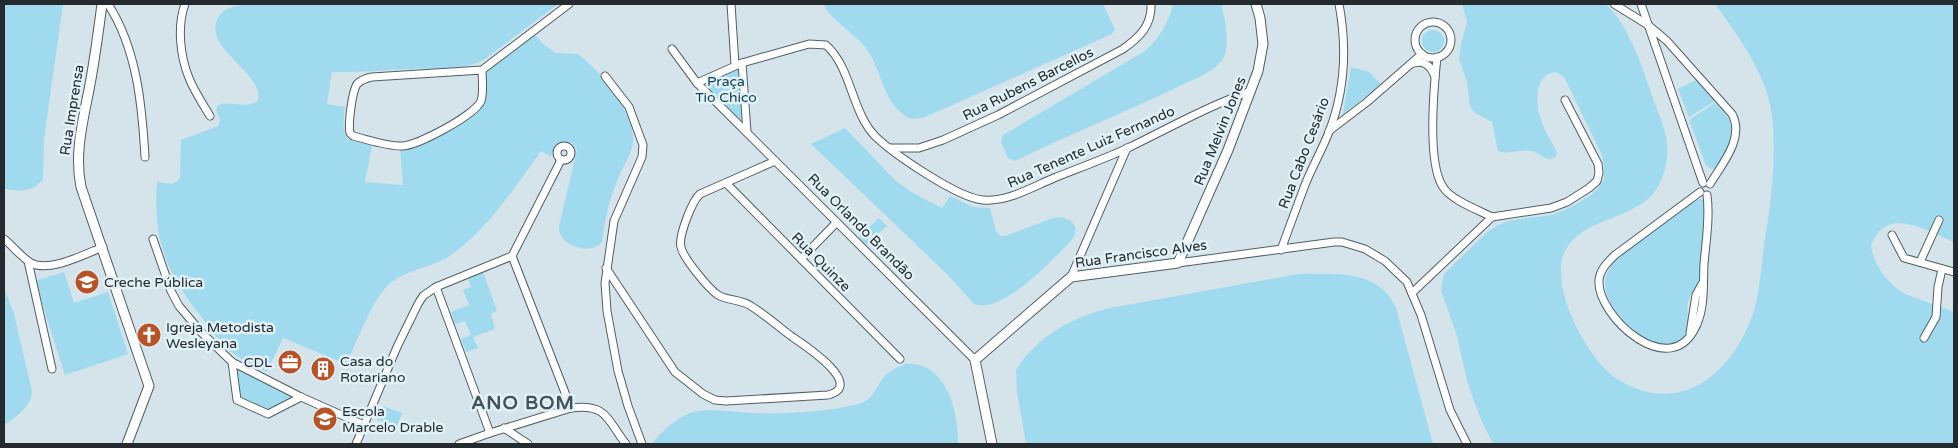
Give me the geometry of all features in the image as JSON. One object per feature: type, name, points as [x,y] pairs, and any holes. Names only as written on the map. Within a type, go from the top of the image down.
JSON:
[{"type":"street","name":"Rua Imprensa","points":[[102,4],[77,164],[81,187],[149,386],[127,444]]},
{"type":"street","points":[[108,4],[121,28],[139,86],[145,157]]},
{"type":"street","points":[[185,4],[180,35],[186,70],[195,91],[210,116]]},
{"type":"street","points":[[482,70],[482,96],[478,104],[464,116],[424,139],[407,146],[394,145],[353,136],[350,133],[349,121],[355,89],[364,79],[482,70],[569,4]]},
{"type":"street","points":[[730,4],[747,132]]},
{"type":"street","name":"Rua Rubens Barcellos","points":[[890,148],[919,148],[943,140],[998,115],[1123,49],[1137,38],[1148,25],[1151,16],[1151,4]]},
{"type":"street","name":"Rua Melvin Jones","points":[[1178,263],[1228,150],[1258,71],[1263,44],[1260,18],[1256,4]]},
{"type":"street","name":"Rua Cabo Cesário","points":[[1281,250],[1306,184],[1329,131],[1340,95],[1344,66],[1340,4]]},
{"type":"street","points":[[1614,4],[1648,25],[1667,41],[1729,110],[1735,119],[1737,128],[1735,140],[1706,184],[1699,188],[1703,193],[1703,283],[1700,318],[1690,336],[1682,344],[1671,348],[1657,348],[1644,343],[1627,330],[1611,311],[1602,294],[1599,280],[1603,268],[1615,255],[1703,193],[1712,190],[1706,184],[1654,43],[1648,25],[1641,4]]},
{"type":"street","points":[[1428,23],[1438,23],[1448,29],[1451,40],[1447,51],[1437,57],[1429,57],[1422,54],[1416,44],[1418,32],[1428,23]]},
{"type":"street","name":"Rua Tenente Luiz Fernando","points":[[739,64],[809,44],[826,46],[838,60],[865,123],[875,136],[890,148],[960,193],[972,198],[990,200],[1001,199],[1019,193],[1127,148],[1207,108],[1251,91]]},
{"type":"street","name":"Rua Orlando Brandão","points":[[672,48],[697,83],[975,360]]},
{"type":"street","points":[[1329,131],[1368,102],[1422,54]]},
{"type":"street","points":[[1437,57],[1433,120],[1434,154],[1440,182],[1447,192],[1454,197],[1492,217]]},
{"type":"street","points":[[1408,66],[1417,62],[1425,64],[1431,68],[1435,77]]},
{"type":"street","points":[[697,83],[739,64]]},
{"type":"street","points":[[604,76],[633,114],[643,148],[642,157],[614,221],[606,268],[605,295],[618,371],[642,444]]},
{"type":"street","points":[[1467,444],[1450,410],[1421,315],[1412,292],[1492,217],[1559,206],[1575,198],[1597,181],[1599,173],[1598,164],[1565,100]]},
{"type":"street","points":[[1071,277],[1127,148]]},
{"type":"street","points":[[356,444],[414,310],[424,296],[436,287],[512,256],[561,160]]},
{"type":"street","points":[[606,268],[675,372],[715,400],[828,395],[836,392],[840,386],[840,380],[830,366],[749,304],[718,294],[683,252],[680,239],[695,200],[704,192],[775,161]]},
{"type":"street","name":"Rua Quinze","points":[[726,183],[900,359]]},
{"type":"street","points":[[1920,262],[1939,220]]},
{"type":"street","points":[[801,259],[836,223]]},
{"type":"street","points":[[1892,235],[1904,258],[1954,272]]},
{"type":"street","points":[[153,238],[171,291],[179,306],[201,332],[232,362],[301,397],[364,425]]},
{"type":"street","points":[[4,239],[28,261],[36,265],[54,264],[103,247]]},
{"type":"street","name":"Rua Francisco Alves","points":[[975,360],[1071,277],[1342,242],[1365,248],[1385,260],[1401,274],[1412,292]]},
{"type":"street","points":[[512,256],[571,408]]},
{"type":"street","points":[[28,261],[52,369]]},
{"type":"street","points":[[1924,338],[1936,317],[1938,287],[1942,269]]},
{"type":"street","points":[[436,287],[490,432]]},
{"type":"street","points":[[975,360],[992,444]]},
{"type":"street","points":[[232,362],[237,400],[268,414],[301,397]]},
{"type":"street","points":[[459,444],[490,432],[571,408],[590,407],[601,410],[609,418],[626,444]]},
{"type":"street","points":[[504,428],[528,444]]},
{"type":"green space","points":[[4,4],[63,4],[44,139],[43,179],[35,187],[20,191],[4,188]]},
{"type":"green space","points":[[246,4],[558,4],[485,59],[467,66],[332,72],[327,104],[345,107],[344,127],[347,139],[372,146],[365,182],[403,185],[400,149],[477,108],[484,72],[535,35],[543,44],[556,53],[578,54],[597,71],[615,94],[629,119],[632,131],[632,148],[612,194],[602,242],[590,248],[576,247],[569,244],[560,233],[559,226],[577,150],[572,143],[559,142],[554,146],[551,157],[541,151],[499,208],[462,247],[441,261],[401,276],[387,286],[370,312],[346,364],[283,338],[267,372],[239,357],[226,348],[216,336],[190,302],[171,271],[160,240],[156,203],[157,182],[172,184],[180,179],[181,140],[218,126],[220,121],[216,110],[218,105],[244,105],[258,100],[257,90],[252,80],[226,51],[219,41],[216,31],[217,20],[225,10]]},
{"type":"green space","points":[[823,4],[1103,4],[1115,30],[1112,34],[948,107],[922,118],[911,119],[901,113],[888,96],[872,57],[866,48],[832,16]]},
{"type":"green space","points":[[1173,4],[1221,4],[1227,41],[1225,55],[1218,65],[1197,78],[1160,96],[1015,161],[1008,158],[1001,142],[1003,135],[1145,51],[1163,30]]},
{"type":"green space","points":[[1462,4],[1605,4],[1622,24],[1636,51],[1663,125],[1667,144],[1666,165],[1662,179],[1650,197],[1641,204],[1581,233],[1572,241],[1565,251],[1561,266],[1562,283],[1573,321],[1583,339],[1605,369],[1617,379],[1634,388],[1656,393],[1677,393],[1696,386],[1713,375],[1728,360],[1740,343],[1749,323],[1756,303],[1760,281],[1773,172],[1772,116],[1765,88],[1754,62],[1715,4],[1954,4],[1954,242],[1920,227],[1897,223],[1886,226],[1878,233],[1871,246],[1875,261],[1883,274],[1899,290],[1954,312],[1954,444],[1493,444],[1479,415],[1467,381],[1457,336],[1441,290],[1444,274],[1486,233],[1498,225],[1512,220],[1552,215],[1571,207],[1591,195],[1604,179],[1604,168],[1602,155],[1564,77],[1556,72],[1545,76],[1541,81],[1537,100],[1541,120],[1556,150],[1556,157],[1549,159],[1531,151],[1498,151],[1492,122],[1475,113],[1470,106],[1467,82],[1459,59],[1467,22]]},
{"type":"green space","points":[[1433,30],[1441,33],[1444,41],[1441,49],[1433,52],[1425,49],[1422,41],[1425,33]]},
{"type":"green space","name":"Praça Tio Chico","points":[[739,66],[744,126],[701,84]]},
{"type":"green space","points":[[1351,67],[1369,72],[1381,84],[1343,114]]},
{"type":"green space","points":[[1696,80],[1715,101],[1689,117],[1678,89]]},
{"type":"green space","points":[[1715,103],[1729,119],[1732,134],[1728,149],[1718,168],[1713,169],[1706,165],[1689,120]]},
{"type":"green space","points":[[845,128],[895,180],[911,192],[942,208],[950,196],[973,207],[990,208],[996,231],[1001,236],[1059,217],[1073,222],[1076,231],[1074,236],[1040,272],[1012,293],[999,301],[986,305],[974,304],[948,275],[811,144]]},
{"type":"green space","points":[[1701,199],[1707,204],[1701,280],[1689,300],[1686,333],[1684,337],[1673,344],[1659,344],[1644,338],[1617,315],[1609,300],[1605,285],[1608,271],[1617,259],[1629,249],[1684,208]]},
{"type":"green space","points":[[879,218],[887,226],[866,245],[859,237]]},
{"type":"green space","points":[[64,272],[74,303],[108,292],[128,354],[65,375],[35,281]]},
{"type":"green space","points":[[483,272],[497,311],[491,314],[495,329],[473,337],[478,348],[466,352],[461,339],[471,335],[465,321],[455,324],[451,312],[469,305],[463,290],[471,287],[468,278]]},
{"type":"green space","points":[[1299,274],[1355,276],[1379,286],[1388,295],[1396,308],[1433,444],[1026,444],[1017,392],[1016,370],[1034,347],[1057,330],[1083,317],[1110,308]]},
{"type":"green space","points":[[4,288],[14,314],[32,391],[26,407],[4,425]]},
{"type":"green space","points":[[234,364],[299,397],[267,412],[239,399]]},
{"type":"green space","points":[[905,364],[919,365],[931,370],[940,379],[947,390],[956,417],[958,444],[652,444],[674,422],[685,415],[697,411],[792,413],[818,411],[865,402],[871,397],[886,375]]},
{"type":"green space","points":[[383,406],[402,413],[397,427],[377,420]]},
{"type":"place","name":"Creche Pública","points":[[87,282]]},
{"type":"place","name":"Igreja Metodista Wesleyana","points":[[149,335]]},
{"type":"place","name":"CDL","points":[[290,362]]},
{"type":"place","name":"Casa do Rotariano","points":[[323,369]]},
{"type":"place","name":"Escola Marcelo Drable","points":[[325,419]]},
{"type":"district","name":"ANO BOM","points":[[523,403]]}]
